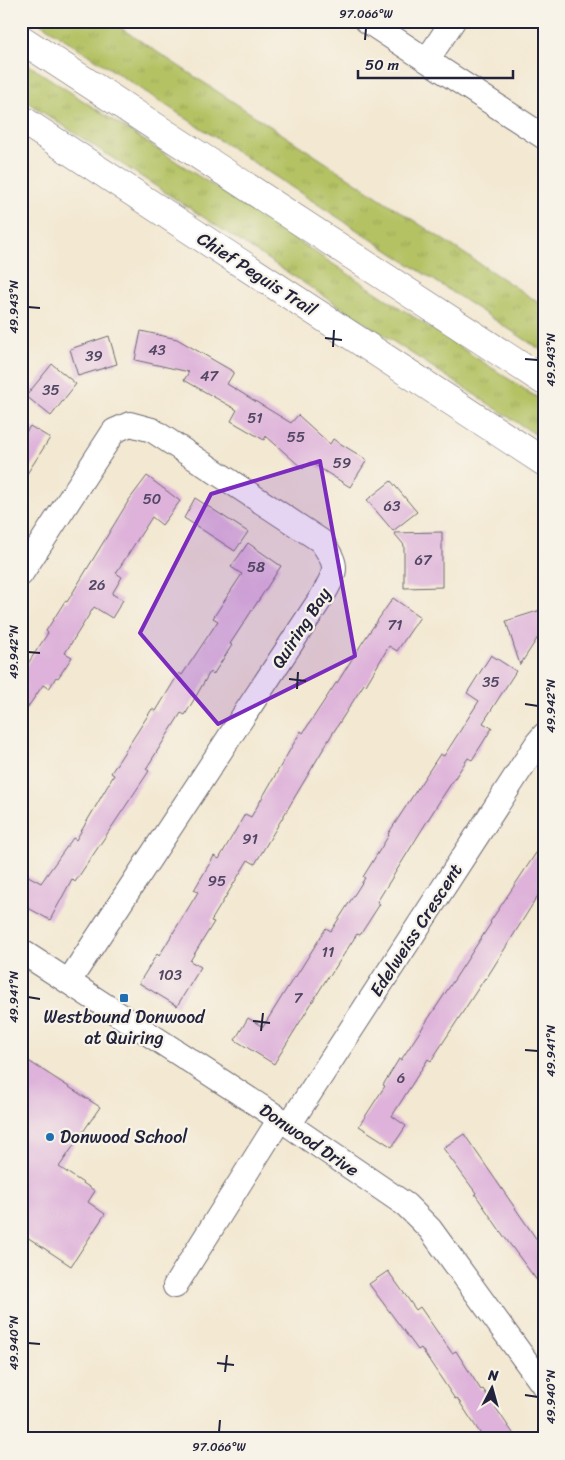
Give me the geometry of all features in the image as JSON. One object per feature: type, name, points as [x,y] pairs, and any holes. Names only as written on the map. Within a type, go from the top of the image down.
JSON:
[{"type":"main road","points":[[21,39],[544,381]]},
{"type":"main road","name":"Chief Peguis Trail","points":[[21,118],[544,462]]},
{"type":"street","points":[[367,21],[544,137]]},
{"type":"street","points":[[427,60],[453,21]]},
{"type":"street","name":"Quiring Bay","points":[[21,574],[114,431],[130,424],[152,430],[321,541],[334,560],[334,577],[323,595],[69,981]]},
{"type":"street","name":"Edelweiss Crescent","points":[[175,1286],[544,735]]},
{"type":"street","name":"Donwood Drive","points":[[21,951],[285,1122],[392,1194],[430,1230],[544,1386]]},
{"type":"highlighted area","points":[[320,461],[355,656],[218,724],[140,633],[211,494]]},
{"type":"green space","points":[[37,21],[110,21],[544,306],[544,352]]},
{"type":"green space","points":[[21,60],[544,402],[544,440],[21,98]]},
{"type":"building","points":[[141,331],[177,339],[234,372],[227,384],[291,423],[298,415],[330,444],[333,439],[367,460],[350,487],[310,462],[303,469],[266,436],[264,440],[231,421],[237,410],[184,380],[189,372],[135,360]]},
{"type":"building","points":[[109,336],[117,364],[78,376],[70,349]]},
{"type":"building","points":[[52,364],[76,384],[51,416],[26,396]]},
{"type":"building","points":[[30,426],[50,438],[21,483],[21,440]]},
{"type":"building","points":[[147,476],[180,501],[162,525],[152,517],[116,573],[122,577],[112,594],[123,600],[112,618],[94,607],[65,653],[72,657],[49,689],[43,685],[21,717],[21,674],[129,500]]},
{"type":"building","points":[[391,481],[417,512],[393,531],[367,500]]},
{"type":"building","points":[[195,498],[248,532],[235,551],[184,518]]},
{"type":"building","points":[[442,532],[442,587],[404,588],[404,545],[394,533]]},
{"type":"building","points":[[248,543],[281,566],[230,644],[232,645],[213,675],[210,672],[185,715],[181,713],[146,769],[149,771],[75,882],[72,879],[50,920],[21,904],[21,872],[41,883],[73,838],[76,840],[114,775],[111,773],[152,709],[156,711],[179,673],[182,675],[218,621],[213,618],[242,574],[231,567]]},
{"type":"building","points":[[393,598],[420,617],[397,651],[389,646],[366,685],[364,684],[331,736],[255,864],[248,860],[211,921],[214,922],[190,961],[201,967],[177,1006],[139,983],[157,954],[159,956],[198,892],[194,890],[214,856],[219,859],[245,814],[251,817],[301,731],[303,733]]},
{"type":"building","points":[[544,609],[544,628],[520,665],[506,621]]},
{"type":"building","points":[[491,655],[516,671],[483,723],[492,728],[472,760],[468,758],[441,799],[377,902],[380,904],[360,935],[357,934],[329,975],[274,1064],[235,1040],[248,1018],[263,1027],[326,928],[331,931],[365,878],[363,877],[388,834],[440,754],[444,756],[479,701],[467,693]]},
{"type":"building","points":[[544,841],[544,886],[486,979],[431,1061],[428,1059],[392,1116],[406,1126],[392,1147],[359,1126],[385,1086],[383,1085],[399,1059],[401,1060]]},
{"type":"building","name":"Donwood School","points":[[27,1060],[100,1107],[59,1167],[95,1191],[88,1202],[105,1214],[71,1266],[21,1233],[21,1069]]},
{"type":"building","points":[[464,1134],[544,1250],[544,1290],[503,1235],[476,1193],[443,1148]]},
{"type":"building","points":[[388,1271],[416,1310],[420,1307],[452,1353],[456,1351],[481,1390],[483,1389],[517,1439],[484,1439],[421,1348],[418,1350],[369,1284]]},
{"type":"place","name":"Westbound Donwood at Quiring","points":[[124,998]]},
{"type":"place","name":"Donwood School","points":[[50,1137]]}]
